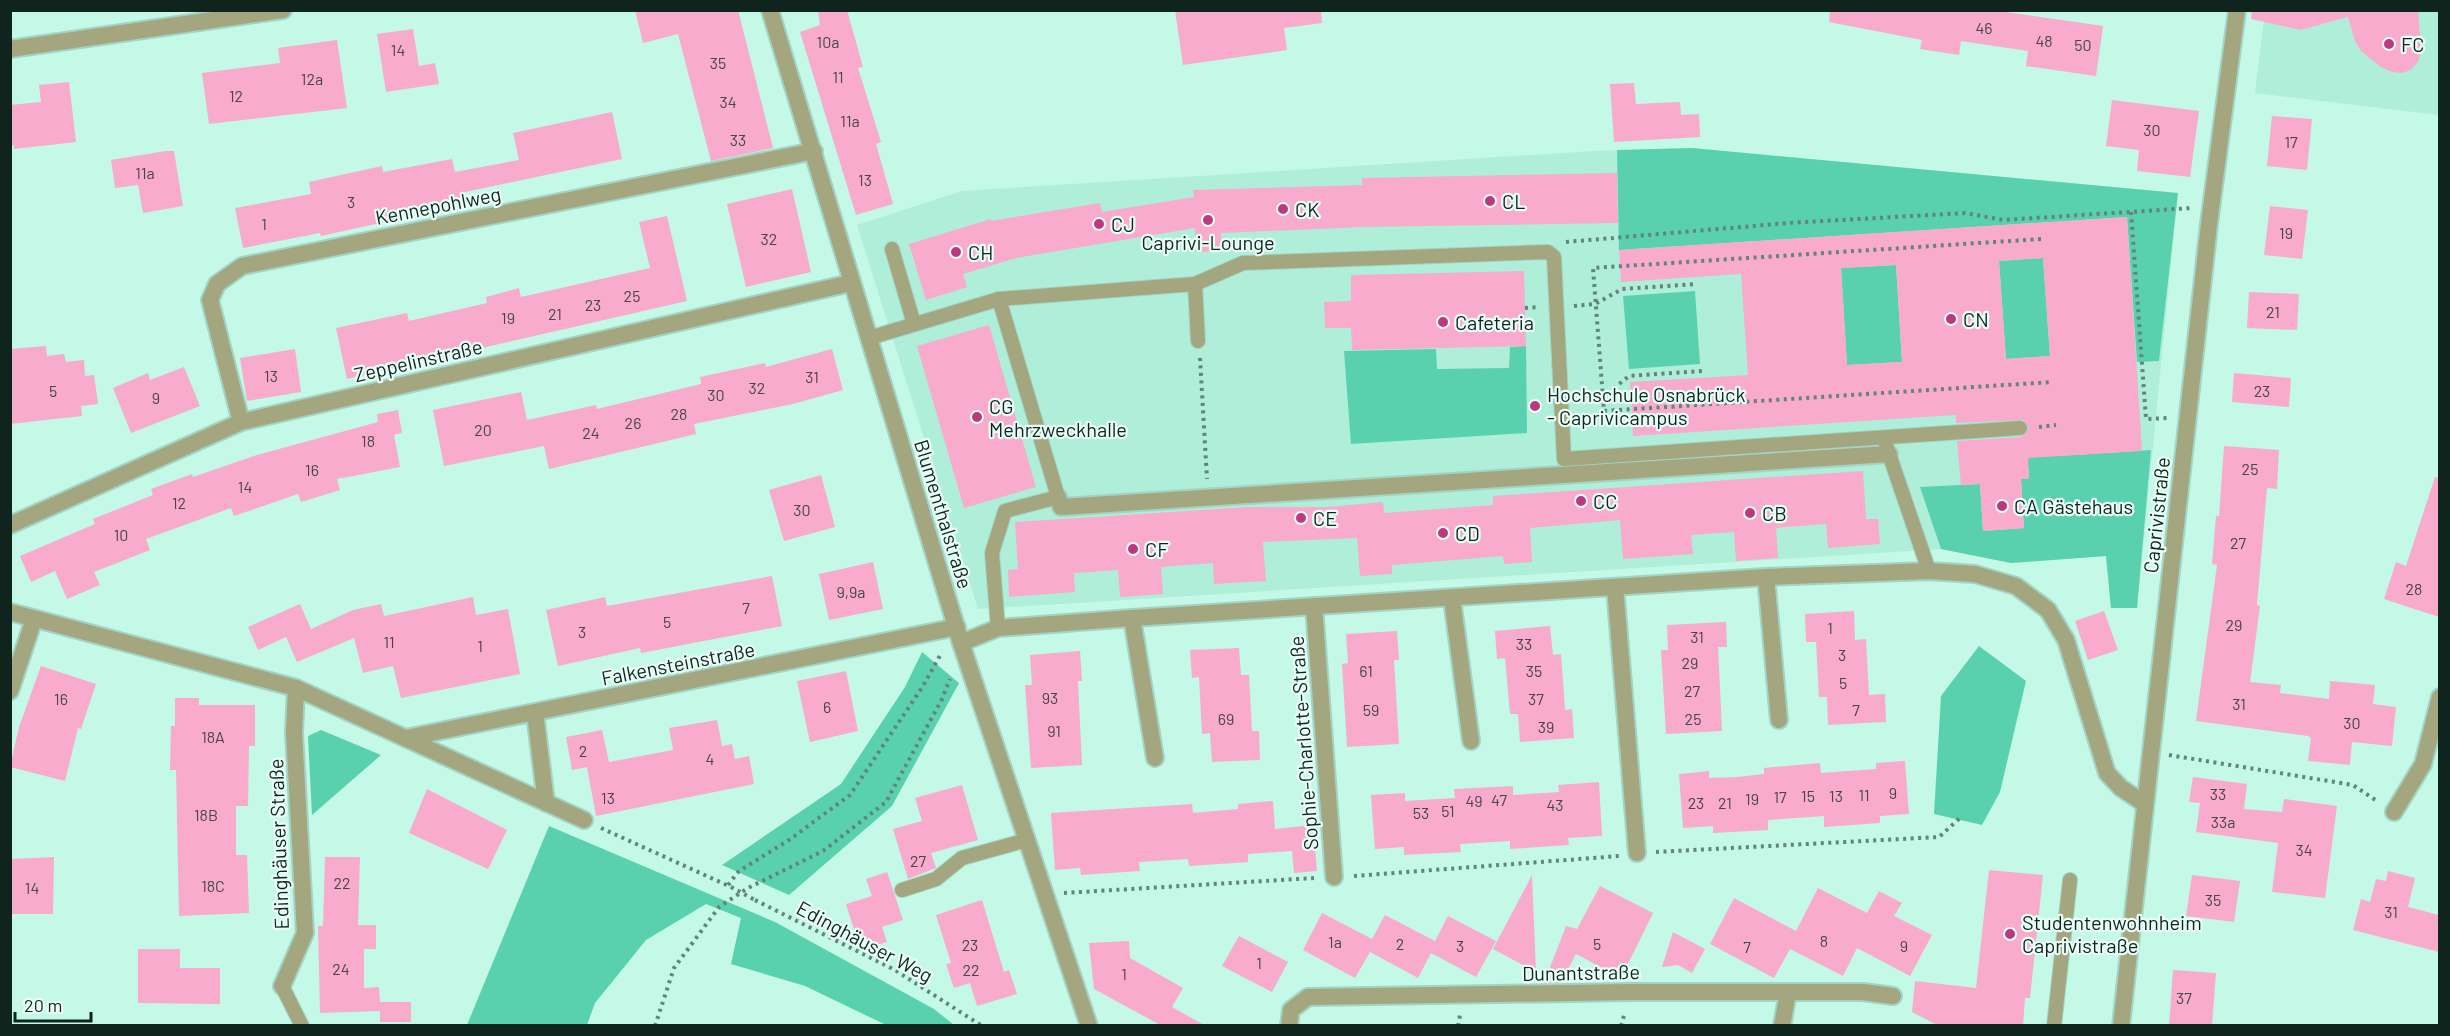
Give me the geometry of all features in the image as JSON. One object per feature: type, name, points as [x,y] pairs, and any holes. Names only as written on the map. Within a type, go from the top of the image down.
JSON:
[{"type":"street","points":[[10,49],[283,10]]},
{"type":"street","name":"Blumenthalstraße","points":[[771,10],[851,283],[961,641],[1089,1026]]},
{"type":"street","name":"Caprivistraße","points":[[2121,1026],[2211,207],[2237,10]]},
{"type":"street","name":"Kennepohlweg","points":[[241,422],[210,300],[217,284],[242,266],[814,151]]},
{"type":"street","name":"Zeppelinstraße","points":[[10,525],[241,422],[851,283]]},
{"type":"street","points":[[1058,496],[1061,507],[1889,454]]},
{"type":"street","name":"Sophie-Charlotte-Straße","points":[[961,641],[998,628],[1132,618],[1766,577],[1929,571],[1975,574],[2016,586],[2048,610],[2066,640],[2107,773],[2121,788],[2145,804]]},
{"type":"street","points":[[1766,577],[1779,720]]},
{"type":"street","points":[[1615,587],[1637,853]]},
{"type":"street","points":[[1452,599],[1471,741]]},
{"type":"street","name":"Sophie-Charlotte-Straße","points":[[1314,606],[1334,877]]},
{"type":"street","points":[[10,612],[296,688],[584,820]]},
{"type":"street","points":[[1132,618],[1155,758]]},
{"type":"street","points":[[10,691],[34,619]]},
{"type":"street","name":"Falkensteinstraße","points":[[406,738],[535,713],[961,641]]},
{"type":"street","name":"Edinghäuser Straße","points":[[282,986],[305,933],[294,733],[296,688]]},
{"type":"street","points":[[2394,812],[2422,764],[2439,697]]},
{"type":"street","points":[[535,713],[546,803]]},
{"type":"street","name":"Dunantstraße","points":[[1289,1026],[1291,1010],[1308,997],[1630,992],[1863,992],[1893,996]]},
{"type":"street","points":[[1782,1026],[1788,992]]},
{"type":"lane","points":[[892,249],[914,324]]},
{"type":"lane","points":[[869,338],[999,299],[1195,284],[1243,263],[1548,252],[1554,257],[1564,459],[2020,428]]},
{"type":"lane","points":[[1195,284],[1198,341]]},
{"type":"lane","points":[[998,628],[992,554],[1005,511],[1058,496],[999,299]]},
{"type":"lane","points":[[1884,437],[1929,571]]},
{"type":"lane","points":[[902,890],[936,879],[962,858],[1027,840]]},
{"type":"lane","points":[[2054,1026],[2070,880]]},
{"type":"lane","name":"Edinghäuser Straße","points":[[282,986],[303,1026]]},
{"type":"path","points":[[1570,240],[1941,214],[1965,213],[2003,220],[2211,207]]},
{"type":"path","points":[[2131,212],[2141,384],[2146,419]]},
{"type":"path","points":[[2041,239],[1593,268],[1604,411],[2052,382]]},
{"type":"path","points":[[1622,289],[1697,284]]},
{"type":"path","points":[[1198,341],[1208,498]]},
{"type":"path","points":[[1561,400],[1603,397],[1629,376],[1702,370]]},
{"type":"path","points":[[730,886],[739,871],[789,840],[850,795],[923,686],[961,641]]},
{"type":"path","points":[[655,1026],[674,968],[719,907],[748,888],[823,851],[886,802],[961,641]]},
{"type":"path","points":[[2151,752],[2353,785],[2394,812]]},
{"type":"path","points":[[1637,853],[1939,837],[1960,818]]},
{"type":"path","name":"Edinghäuser Weg","points":[[584,820],[730,886],[895,970],[982,1026]]},
{"type":"shaded area","points":[[2265,11],[2439,11],[2439,115],[2255,93]]},
{"type":"shaded area","name":"Hochschule Osnabrück - Caprivicampus","points":[[1692,148],[2178,193],[2137,608],[2111,608],[2106,556],[2011,563],[1941,549],[978,609],[857,225],[962,191],[1595,151]]},
{"type":"green space","points":[[1692,148],[2178,193],[2159,361],[2137,362],[2127,217],[1619,250],[1617,150]]},
{"type":"green space","points":[[2043,258],[2050,356],[2006,359],[1999,261]]},
{"type":"green space","points":[[1896,265],[1902,362],[1847,365],[1841,268]]},
{"type":"green space","points":[[1695,291],[1700,364],[1629,369],[1623,296]]},
{"type":"green space","points":[[1526,346],[1527,433],[1351,444],[1344,351],[1436,349],[1437,369],[1509,368],[1510,347]]},
{"type":"green space","points":[[2027,448],[2058,456],[2151,450],[2137,608],[2111,608],[2106,556],[2011,563],[1941,549],[1920,487],[1980,484],[1983,531],[2024,528],[2021,479],[2029,479]]},
{"type":"green space","points":[[1979,646],[2026,681],[2000,792],[1982,825],[1934,814],[1941,696]]},
{"type":"green space","points":[[922,652],[959,683],[892,806],[789,895],[722,865],[841,784],[905,687]]},
{"type":"green space","points":[[321,730],[381,755],[312,815],[308,736]]},
{"type":"green space","points":[[549,826],[775,922],[934,1009],[954,1025],[886,1025],[805,986],[731,964],[741,918],[706,904],[646,940],[595,1003],[587,1025],[467,1025]]},
{"type":"building","points":[[635,10],[738,10],[773,148],[711,161],[678,34],[643,43]]},
{"type":"building","points":[[818,10],[847,10],[863,67],[858,68],[881,142],[876,144],[893,204],[856,215],[800,32],[820,25]]},
{"type":"building","points":[[1175,10],[1321,10],[1322,23],[1284,28],[1287,50],[1183,65]]},
{"type":"building","points":[[1830,10],[1992,10],[2103,26],[2096,76],[2026,66],[2028,51],[1961,41],[1959,55],[1920,49],[1922,40],[1829,22]]},
{"type":"building","name":"FC","points":[[2252,10],[2418,10],[2421,47],[2419,60],[2412,69],[2403,73],[2392,72],[2381,67],[2361,51],[2355,41],[2348,17],[2300,30],[2251,19]]},
{"type":"building","points":[[413,29],[419,66],[435,63],[439,84],[386,92],[377,34]]},
{"type":"building","points":[[337,40],[347,108],[209,124],[202,73],[280,63],[278,48]]},
{"type":"building","points":[[69,82],[76,142],[14,149],[14,145],[10,146],[10,105],[41,102],[39,85]]},
{"type":"building","points":[[1634,83],[1636,104],[1680,102],[1681,115],[1699,114],[1700,137],[1614,142],[1610,84]]},
{"type":"building","points":[[2112,100],[2199,111],[2190,177],[2137,171],[2139,150],[2106,146]]},
{"type":"building","points":[[612,112],[622,159],[460,193],[462,202],[393,214],[394,220],[321,236],[320,233],[243,248],[235,208],[311,194],[309,182],[382,166],[383,172],[452,159],[455,172],[519,160],[513,133]]},
{"type":"building","points":[[2272,116],[2312,119],[2307,170],[2267,166]]},
{"type":"building","points":[[174,151],[183,206],[143,213],[138,185],[115,188],[111,160]]},
{"type":"building","points":[[1617,173],[1618,223],[1363,227],[1221,233],[1222,251],[1196,252],[1195,228],[1016,258],[963,274],[967,287],[926,300],[909,244],[991,219],[991,221],[1100,203],[1102,212],[1194,197],[1193,190],[1362,185],[1362,178]]},
{"type":"building","points":[[792,189],[811,272],[746,287],[727,204]]},
{"type":"building","points":[[2270,206],[2308,210],[2302,259],[2264,255]]},
{"type":"building","points":[[667,216],[687,301],[347,379],[336,328],[407,313],[409,321],[487,303],[486,297],[519,288],[521,297],[650,268],[639,222]]},
{"type":"building","name":"CN","points":[[2127,217],[2142,451],[2028,458],[2029,479],[2021,479],[2024,528],[1983,531],[1980,484],[1961,485],[1957,441],[2021,437],[2029,428],[2023,420],[1956,423],[1956,415],[1633,436],[1630,382],[1748,375],[1741,274],[1621,282],[1619,250]],"holes":[[[2043,258],[2050,356],[2006,359],[1999,261]],[[1896,265],[1902,362],[1847,365],[1841,268]]]},
{"type":"building","points":[[1524,271],[1526,346],[1352,350],[1351,328],[1325,328],[1324,302],[1351,301],[1351,275]]},
{"type":"building","points":[[2249,292],[2299,294],[2297,330],[2247,328]]},
{"type":"building","name":"CG Mehrzweckhalle","points":[[989,325],[1036,487],[964,508],[917,346]]},
{"type":"building","points":[[46,346],[47,356],[64,354],[66,362],[84,360],[85,376],[94,375],[98,404],[81,406],[82,416],[10,424],[10,349]]},
{"type":"building","points":[[295,349],[301,392],[247,401],[240,358]]},
{"type":"building","points":[[832,349],[843,390],[793,404],[694,424],[696,434],[549,469],[544,446],[444,466],[433,410],[521,392],[527,420],[596,405],[597,409],[701,384],[700,377],[765,363],[766,367]]},
{"type":"building","points":[[184,367],[200,406],[131,433],[113,388],[148,373],[150,380]]},
{"type":"building","points":[[2234,373],[2291,378],[2289,407],[2232,402]]},
{"type":"building","points":[[398,410],[402,433],[394,435],[400,467],[337,479],[340,490],[301,502],[298,494],[234,516],[231,508],[146,539],[150,550],[94,572],[100,585],[67,599],[55,571],[31,582],[20,556],[95,524],[93,519],[153,495],[151,489],[192,474],[193,477],[257,455],[378,422],[377,414]]},
{"type":"building","points":[[2224,446],[2279,450],[2277,489],[2267,488],[2257,605],[2260,606],[2250,682],[2281,685],[2280,693],[2329,699],[2330,681],[2375,685],[2373,704],[2396,707],[2392,746],[2352,742],[2350,765],[2308,761],[2311,738],[2308,736],[2196,721],[2217,565],[2212,564],[2216,516],[2219,516]]},
{"type":"building","points":[[1863,471],[1866,519],[1878,519],[1880,544],[1828,548],[1826,524],[1776,528],[1778,558],[1736,561],[1734,532],[1691,535],[1693,554],[1623,559],[1620,520],[1530,528],[1532,562],[1504,564],[1503,556],[1392,565],[1392,574],[1360,576],[1357,538],[1263,542],[1266,581],[1214,584],[1213,563],[1161,567],[1163,594],[1120,597],[1118,570],[1074,573],[1075,592],[1009,597],[1008,570],[1018,569],[1015,522],[1247,507],[1327,507],[1383,502],[1384,513],[1493,505],[1493,496]]},
{"type":"building","points":[[821,475],[835,527],[784,541],[769,490]]},
{"type":"building","points":[[2435,477],[2439,478],[2439,617],[2384,599],[2396,562],[2406,566]]},
{"type":"building","points":[[873,562],[883,609],[829,620],[819,574]]},
{"type":"building","points":[[772,576],[782,626],[641,653],[640,648],[558,666],[546,610],[605,597],[607,606]]},
{"type":"building","points":[[473,597],[476,615],[508,609],[520,674],[401,698],[393,666],[363,673],[354,638],[297,662],[286,637],[258,650],[248,627],[300,604],[311,629],[353,610],[381,604],[384,616]]},
{"type":"building","points":[[1854,611],[1855,640],[1866,639],[1869,695],[1885,694],[1886,722],[1828,725],[1827,697],[1819,697],[1816,642],[1806,642],[1805,614]]},
{"type":"building","points":[[2104,611],[2118,650],[2088,660],[2075,621]]},
{"type":"building","points":[[1726,622],[1727,647],[1718,647],[1722,731],[1666,734],[1661,650],[1668,650],[1667,625]]},
{"type":"building","points":[[1550,626],[1553,655],[1561,654],[1565,710],[1572,709],[1574,738],[1520,742],[1518,714],[1510,714],[1505,658],[1497,659],[1495,631]]},
{"type":"building","points":[[1397,631],[1399,660],[1394,660],[1399,744],[1347,747],[1342,664],[1348,663],[1346,634]]},
{"type":"building","points":[[1239,648],[1241,675],[1249,675],[1252,731],[1259,731],[1260,760],[1212,762],[1210,733],[1202,734],[1199,677],[1192,678],[1190,650]]},
{"type":"building","points":[[1080,651],[1082,681],[1078,681],[1082,765],[1031,768],[1025,685],[1032,685],[1030,655]]},
{"type":"building","points":[[41,666],[96,684],[81,729],[78,728],[65,781],[10,767],[19,727]]},
{"type":"building","points":[[846,671],[858,731],[810,742],[797,681]]},
{"type":"building","points":[[175,698],[199,698],[199,705],[255,705],[255,746],[249,746],[248,806],[236,806],[236,855],[247,855],[249,913],[179,916],[176,770],[170,770],[171,726],[175,726]]},
{"type":"building","points":[[717,720],[722,746],[732,744],[735,759],[749,756],[754,784],[596,816],[587,767],[572,770],[566,737],[602,730],[609,762],[673,750],[669,728]]},
{"type":"building","points":[[1905,761],[1909,814],[1880,816],[1880,823],[1824,827],[1824,816],[1768,820],[1768,830],[1713,833],[1713,826],[1683,828],[1679,774],[1709,771],[1709,778],[1737,777],[1764,774],[1764,768],[1820,763],[1821,773],[1876,769],[1876,763]]},
{"type":"building","points":[[2193,777],[2247,784],[2244,809],[2282,812],[2284,799],[2337,806],[2325,898],[2272,892],[2278,843],[2196,832],[2200,803],[2189,802]]},
{"type":"building","points":[[1599,782],[1602,836],[1568,838],[1569,845],[1510,849],[1510,841],[1460,844],[1461,852],[1404,855],[1404,847],[1375,849],[1371,795],[1405,793],[1405,801],[1455,798],[1454,789],[1513,786],[1513,795],[1559,792],[1558,785]]},
{"type":"building","points":[[962,785],[978,840],[931,853],[936,868],[908,879],[893,829],[922,821],[915,798]]},
{"type":"building","points":[[427,789],[507,830],[488,869],[409,833]]},
{"type":"building","points":[[1273,801],[1275,829],[1313,825],[1317,871],[1294,873],[1292,851],[1248,854],[1248,862],[1189,866],[1188,859],[1139,862],[1140,871],[1081,875],[1080,868],[1055,870],[1051,813],[1192,804],[1193,813],[1238,809],[1238,804]]},
{"type":"building","points":[[54,857],[53,914],[10,914],[10,859]]},
{"type":"building","points":[[325,857],[360,857],[358,925],[376,925],[376,949],[364,949],[364,988],[379,987],[380,1002],[411,1002],[411,1022],[380,1022],[380,1011],[320,1013],[318,926],[323,926]]},
{"type":"building","name":"Studentenwohnheim Caprivistraße","points":[[1989,870],[2043,875],[2030,998],[2025,998],[2023,1026],[1939,1026],[1912,1012],[1915,981],[1976,988]]},
{"type":"building","points":[[2388,871],[2415,878],[2408,907],[2439,915],[2439,952],[2353,930],[2361,899],[2370,902],[2376,879],[2386,881]]},
{"type":"building","points":[[887,872],[903,920],[882,927],[887,942],[874,946],[857,939],[846,904],[872,896],[866,879]]},
{"type":"building","points":[[1532,875],[1536,972],[1493,949]]},
{"type":"building","points":[[2192,875],[2240,881],[2234,922],[2186,916]]},
{"type":"building","points":[[1600,886],[1653,913],[1621,978],[1576,954],[1561,983],[1544,983],[1566,926],[1577,929]]},
{"type":"building","points":[[1818,888],[1867,913],[1879,891],[1902,903],[1894,916],[1932,935],[1910,976],[1857,948],[1843,976],[1790,949],[1774,978],[1710,944],[1734,898],[1796,931]]},
{"type":"building","points":[[982,900],[1004,972],[1009,970],[1017,994],[977,1006],[970,983],[954,988],[946,964],[951,963],[936,915]]},
{"type":"building","points":[[1322,913],[1372,939],[1385,915],[1435,941],[1448,916],[1496,941],[1476,977],[1431,953],[1418,978],[1370,952],[1355,978],[1303,950]]},
{"type":"building","points":[[1673,932],[1705,949],[1692,973],[1678,965],[1662,967]]},
{"type":"building","points":[[1239,936],[1288,962],[1272,992],[1222,966]]},
{"type":"building","points":[[1129,941],[1130,958],[1183,988],[1172,1007],[1206,1026],[1162,1026],[1094,989],[1089,943]]},
{"type":"building","points":[[138,949],[180,949],[180,968],[220,968],[220,1004],[138,1003]]},
{"type":"building","points":[[2173,970],[2216,973],[2212,1026],[2169,1026]]},
{"type":"place","name":"FC","points":[[2389,44]]},
{"type":"place","name":"CL","points":[[1490,201]]},
{"type":"place","name":"CK","points":[[1283,209]]},
{"type":"place","name":"Caprivi-Lounge","points":[[1208,220]]},
{"type":"place","name":"CJ","points":[[1099,224]]},
{"type":"place","name":"CH","points":[[956,252]]},
{"type":"place","name":"CN","points":[[1951,319]]},
{"type":"place","name":"Cafeteria","points":[[1443,322]]},
{"type":"place","name":"Hochschule Osnabrück - Caprivicampus","points":[[1535,406]]},
{"type":"place","name":"CG Mehrzweckhalle","points":[[977,417]]},
{"type":"place","name":"CC","points":[[1581,501]]},
{"type":"place","name":"CA Gästehaus","points":[[2002,506]]},
{"type":"place","name":"CB","points":[[1750,513]]},
{"type":"place","name":"CE","points":[[1301,518]]},
{"type":"place","name":"CD","points":[[1443,533]]},
{"type":"place","name":"CF","points":[[1133,549]]},
{"type":"place","name":"Studentenwohnheim Caprivistraße","points":[[2010,934]]}]
